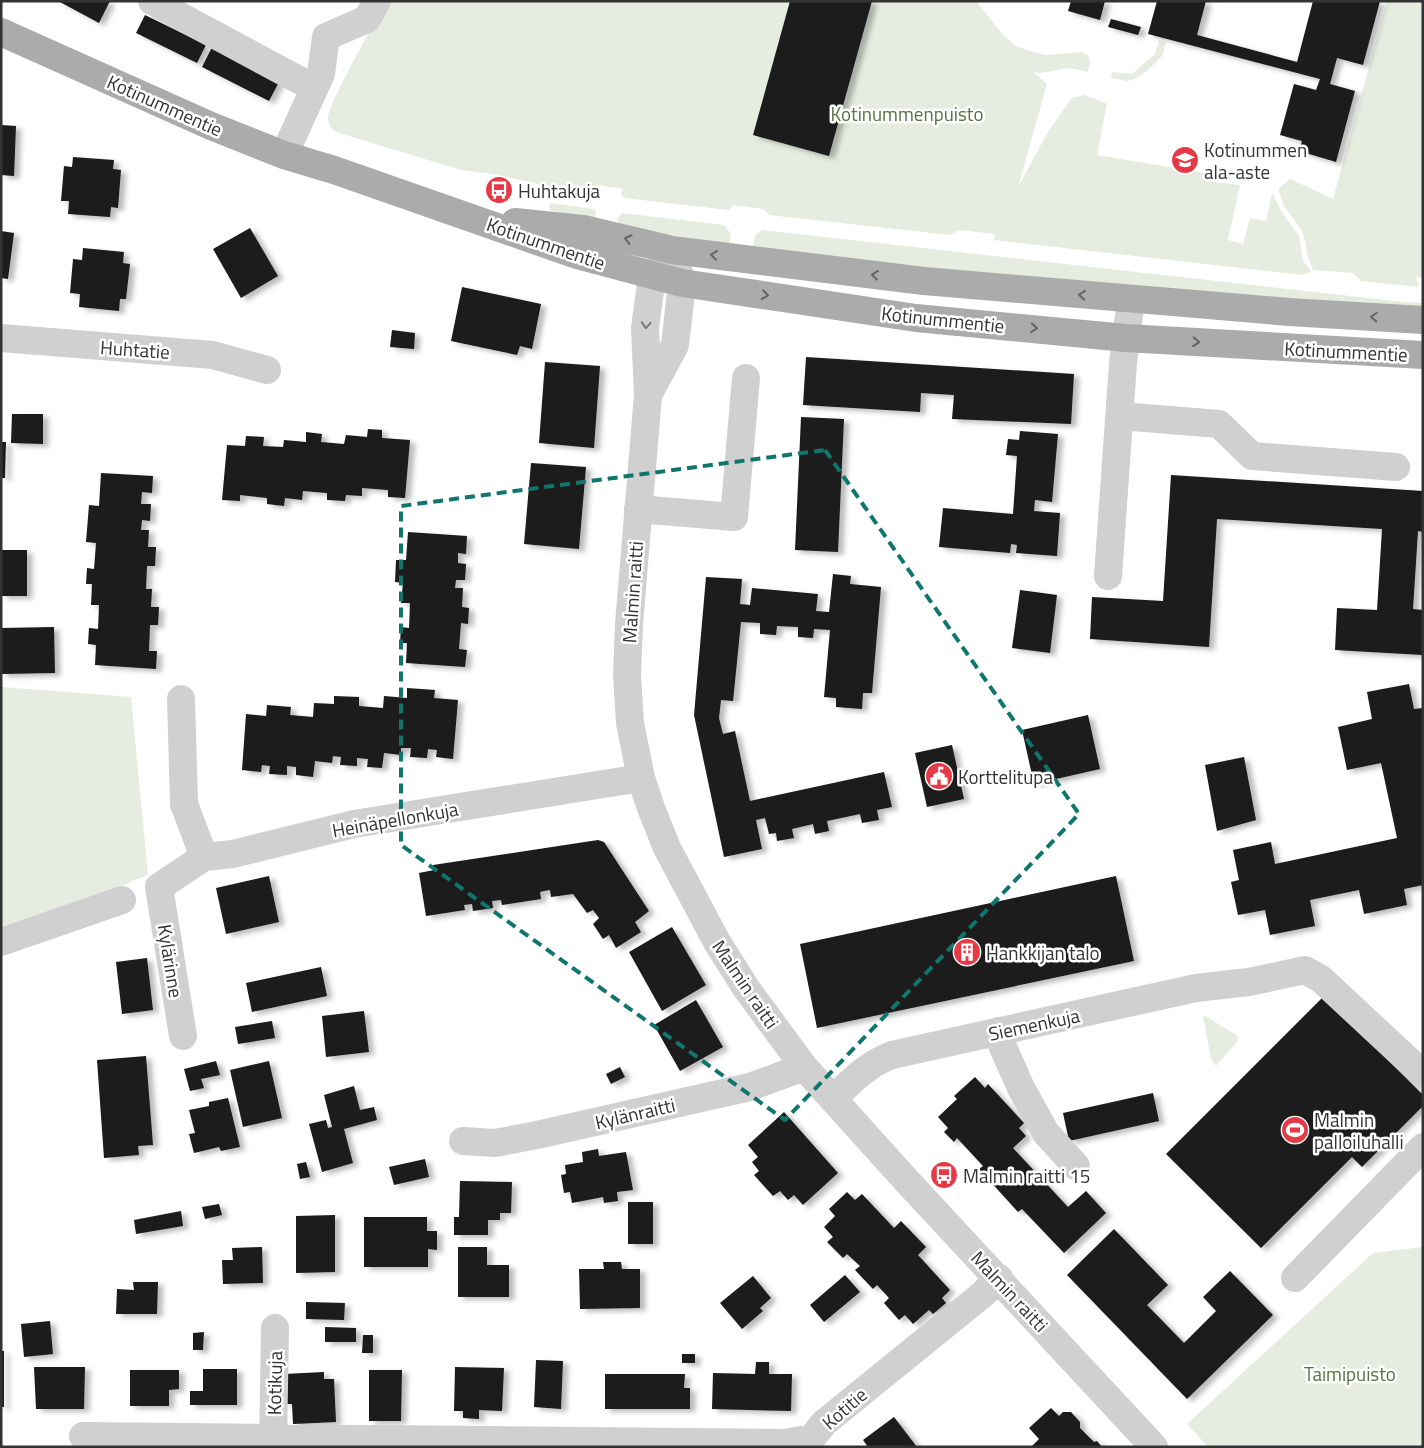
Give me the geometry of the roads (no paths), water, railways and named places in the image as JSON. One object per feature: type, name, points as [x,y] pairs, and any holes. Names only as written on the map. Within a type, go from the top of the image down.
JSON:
[{"type":"main road","name":"Kotinummentie","points":[[1,32],[211,126],[284,155],[334,170],[577,255],[682,283],[916,318],[1126,338],[1423,355]]},
{"type":"main road","name":"Kotinummentie","points":[[474,218],[583,229],[672,250],[924,281],[1131,300],[1423,320]]},
{"type":"street","points":[[152,1],[314,88]]},
{"type":"street","points":[[284,155],[321,74],[326,37],[367,20],[377,1]]},
{"type":"street","name":"Malmin raitti","points":[[672,250],[652,276],[645,328],[648,395],[628,624],[627,676],[630,723],[641,778],[667,848],[717,942],[746,988],[804,1067],[1154,1447]]},
{"type":"street","name":"Malmin raitti","points":[[648,395],[675,345],[682,283],[672,250]]},
{"type":"street","points":[[1108,576],[1126,338],[1131,300]]},
{"type":"street","name":"Huhtatie","points":[[1,338],[213,355],[267,370]]},
{"type":"street","points":[[638,509],[734,517],[746,378]]},
{"type":"street","points":[[1120,416],[1219,424],[1252,456],[1396,467]]},
{"type":"street","points":[[181,699],[184,804],[204,856]]},
{"type":"street","name":"Heinäpellonkuja","points":[[204,856],[233,854],[354,824],[641,778]]},
{"type":"street","name":"Kylärinne","points":[[183,1036],[159,887],[204,856]]},
{"type":"street","points":[[1,942],[122,900]]},
{"type":"street","name":"Siemenkuja","points":[[833,1098],[853,1079],[877,1061],[901,1052],[1196,988],[1249,982],[1305,970],[1321,979],[1423,1074]]},
{"type":"street","points":[[999,1031],[1002,1045],[1021,1088],[1046,1133],[1076,1166]]},
{"type":"street","name":"Kylänraitti","points":[[463,1142],[495,1143],[537,1135],[750,1087],[804,1067]]},
{"type":"street","points":[[1295,1278],[1423,1147]]},
{"type":"street","name":"Kotitie","points":[[83,1436],[273,1443],[813,1442],[824,1422],[983,1294],[999,1278]]},
{"type":"street","name":"Kotikuja","points":[[273,1443],[275,1328]]},
{"type":"place","name":"Kotinummen ala-aste","points":[[1185,160]]},
{"type":"place","name":"Huhtakuja","points":[[499,190]]},
{"type":"place","name":"Korttelitupa","points":[[939,776]]},
{"type":"place","name":"Hankkijan talo","points":[[967,952]]},
{"type":"place","name":"Malmin palloiluhalli","points":[[1295,1130]]},
{"type":"place","name":"Malmin raitti 15","points":[[944,1175]]},
{"type":"park label","name":"Kotinummenpuisto","points":[[907,113]]},
{"type":"park label","name":"Taimipuisto","points":[[1350,1373]]}]
